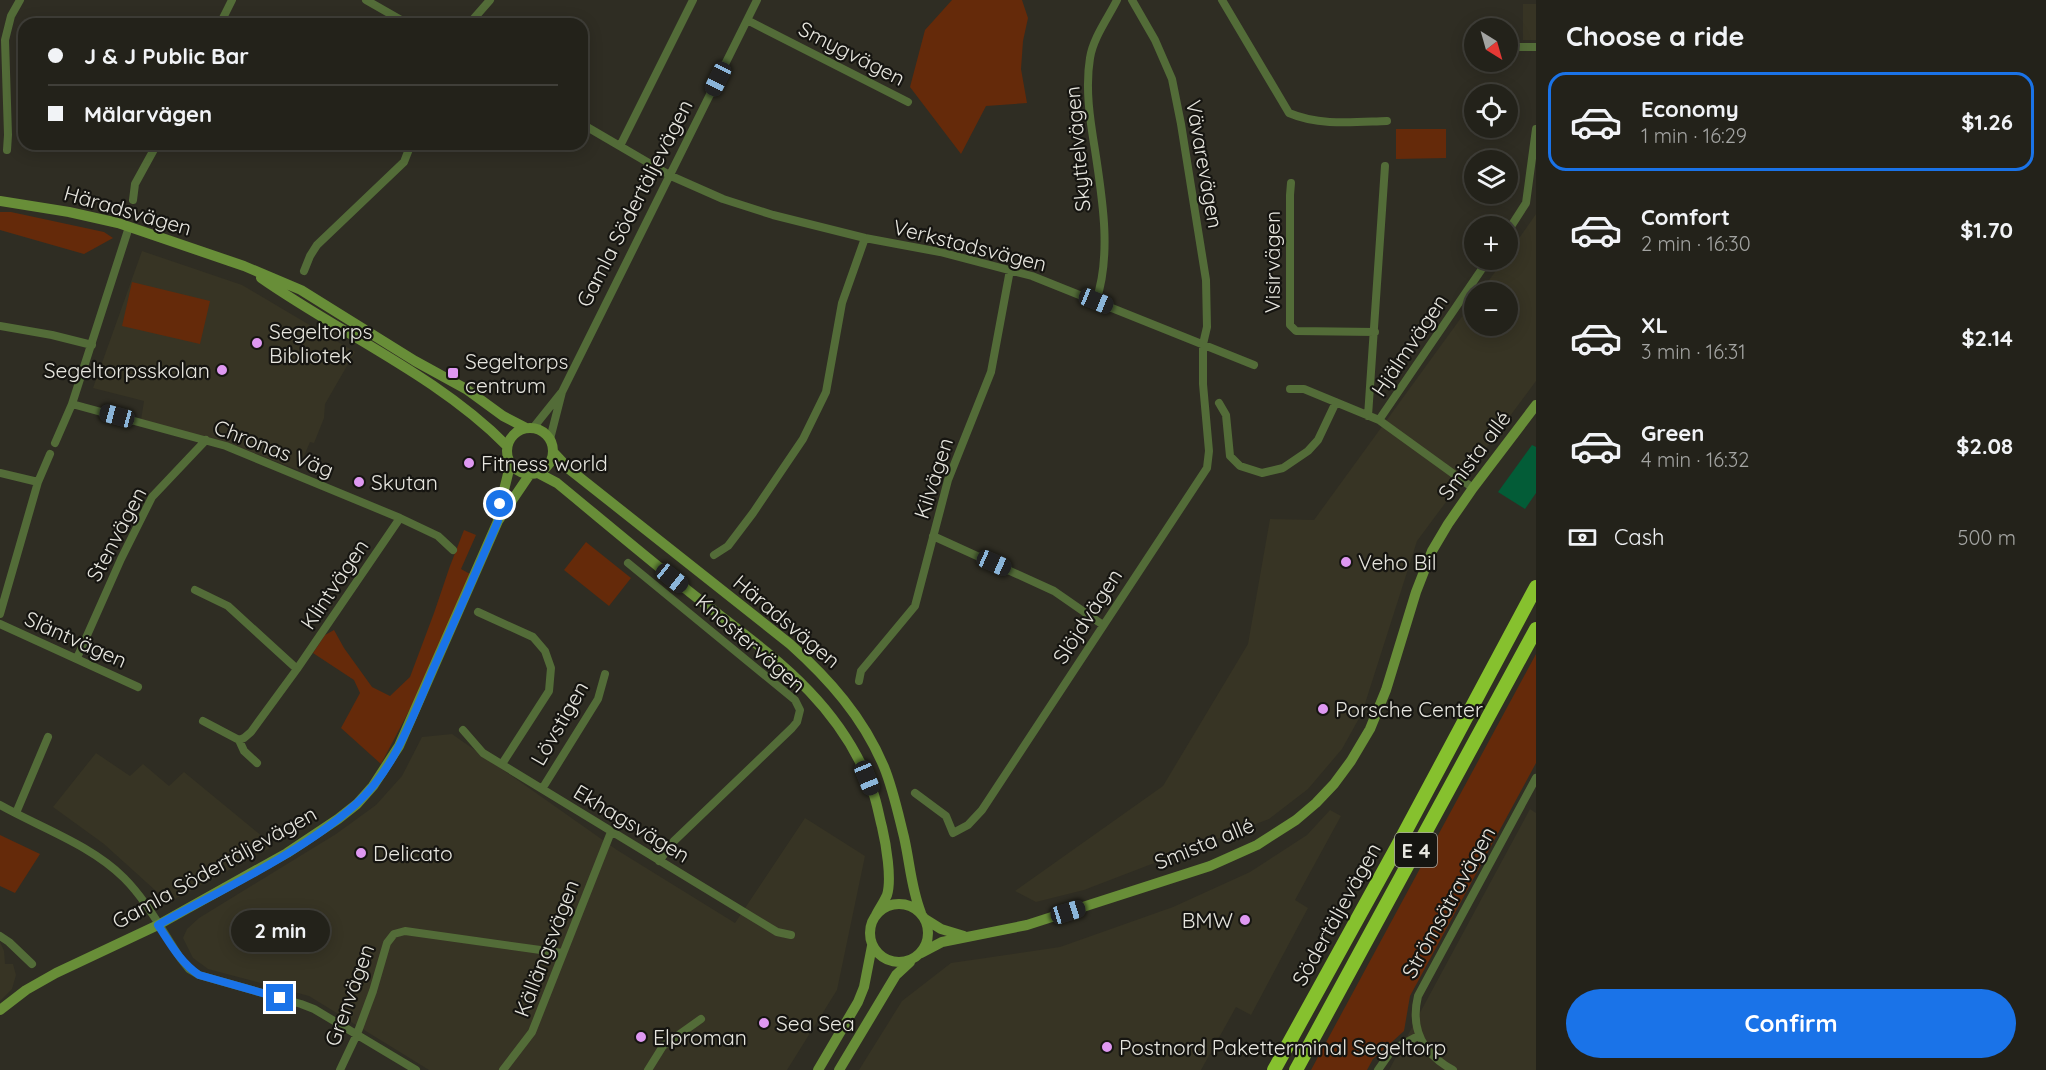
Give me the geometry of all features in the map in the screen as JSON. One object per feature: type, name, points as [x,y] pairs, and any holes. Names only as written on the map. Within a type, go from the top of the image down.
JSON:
[{"type":"highway","name":"Södertäljevägen","points":[[1274,1070],[1536,587]]},
{"type":"highway","name":"Södertäljevägen","points":[[1296,1070],[1536,629]]},
{"type":"street","points":[[7,150],[5,40],[11,16],[20,0]]},
{"type":"street","points":[[223,18],[232,0]]},
{"type":"street","points":[[366,0],[398,18]]},
{"type":"street","points":[[474,18],[490,0]]},
{"type":"street","points":[[620,146],[693,0]]},
{"type":"street","name":"Gamla Södertäljevägen","points":[[550,439],[562,392],[757,0]]},
{"type":"street","name":"Skyttelvägen","points":[[1096,301],[1100,288],[1104,243],[1099,175],[1089,110],[1090,57],[1097,37],[1117,0]]},
{"type":"street","name":"Vävarevägen","points":[[1132,0],[1155,40],[1172,79],[1206,280],[1207,327],[1203,344]]},
{"type":"street","points":[[1222,0],[1289,113],[1323,122],[1386,122]]},
{"type":"street","name":"Smygvägen","points":[[747,20],[908,102]]},
{"type":"street","points":[[1518,47],[1536,47]]},
{"type":"street","name":"Verkstadsvägen","points":[[588,127],[671,176],[723,200],[772,215],[865,238],[940,252],[1032,276],[1254,365]]},
{"type":"street","points":[[1518,216],[1526,204],[1536,129]]},
{"type":"street","points":[[133,200],[135,183],[154,150]]},
{"type":"street","points":[[303,271],[317,245],[404,162],[409,150]]},
{"type":"street","points":[[1368,416],[1385,166]]},
{"type":"street","name":"Visirvägen","points":[[1292,183],[1290,195],[1290,325],[1296,331],[1375,332]]},
{"type":"street","name":"Häradsvägen","points":[[0,201],[69,212],[129,226],[244,266],[301,290],[415,361],[466,389],[503,416],[529,428]]},
{"type":"street","points":[[55,443],[72,404],[129,226]]},
{"type":"street","points":[[714,555],[728,546],[758,506],[803,439],[826,392],[842,303],[865,238]]},
{"type":"street","name":"Häradsvägen","points":[[244,266],[296,302],[378,350],[457,403],[489,428],[507,446]]},
{"type":"street","name":"Kilvägen","points":[[859,681],[861,671],[915,606],[948,480],[991,372],[1010,270]]},
{"type":"street","name":"Hjälmvägen","points":[[1379,420],[1481,270]]},
{"type":"street","points":[[0,326],[92,345]]},
{"type":"street","name":"Slöjdvägen","points":[[915,793],[946,816],[954,833],[968,825],[982,810],[1207,468],[1209,451],[1203,384],[1203,344]]},
{"type":"street","points":[[1290,389],[1304,389],[1379,420],[1473,488]]},
{"type":"street","name":"Gamla Södertäljevägen","points":[[529,428],[562,392]]},
{"type":"street","points":[[1219,403],[1226,415],[1230,456],[1240,466],[1262,473],[1283,468],[1308,452],[1318,440],[1336,402]]},
{"type":"street","name":"Chronas Väg","points":[[72,404],[226,446],[400,518],[438,536],[453,549]]},
{"type":"street","name":"Smista allé","points":[[917,957],[942,942],[1027,925],[1210,866],[1257,845],[1296,820],[1316,803],[1352,761],[1370,729],[1386,690],[1416,592],[1432,552],[1473,488],[1536,405]]},
{"type":"street","points":[[529,428],[543,432],[550,439],[553,452],[547,467],[534,474],[518,471],[510,464],[507,446],[515,434],[529,428]]},
{"type":"street","name":"Stenvägen","points":[[77,658],[120,559],[152,497],[206,440]]},
{"type":"street","name":"Häradsvägen","points":[[553,452],[569,469],[790,644],[818,669],[850,707],[875,748],[893,793],[907,850],[909,875],[923,916]]},
{"type":"street","points":[[0,614],[38,482],[50,454]]},
{"type":"street","name":"Gamla Södertäljevägen","points":[[498,521],[510,464]]},
{"type":"street","points":[[0,473],[38,482]]},
{"type":"street","name":"Gamla Södertäljevägen","points":[[0,1010],[26,990],[56,973],[158,925],[287,853],[357,804],[373,786],[399,746],[498,521],[534,474]]},
{"type":"street","name":"Häradsvägen","points":[[534,474],[557,483],[785,666],[822,705],[846,737],[861,763],[874,794],[884,837],[888,878],[887,894],[876,915]]},
{"type":"street","name":"Klintvägen","points":[[238,740],[251,732],[297,669],[400,518]]},
{"type":"street","points":[[933,536],[1054,591],[1103,625]]},
{"type":"street","name":"Knostervägen","points":[[628,563],[795,700],[800,711],[797,722],[792,728],[674,841],[659,861]]},
{"type":"street","points":[[195,590],[228,606],[297,669]]},
{"type":"street","points":[[478,612],[533,637],[545,651],[551,668],[549,691],[502,764]]},
{"type":"street","name":"Släntvägen","points":[[0,624],[138,687]]},
{"type":"street","name":"Lövstigen","points":[[542,789],[598,699],[605,674]]},
{"type":"street","points":[[203,721],[238,740],[244,751],[256,763]]},
{"type":"street","name":"Ekhagsvägen","points":[[463,730],[483,753],[777,932],[791,934]]},
{"type":"street","points":[[16,813],[48,737]]},
{"type":"street","name":"Strömsätravägen","points":[[1418,1036],[1415,1017],[1418,996],[1536,778]]},
{"type":"street","points":[[1,808],[16,813],[91,853],[114,869],[125,879],[189,969],[199,975],[314,1009],[416,1070]]},
{"type":"street","name":"Källängsvägen","points":[[503,1070],[532,1032],[611,832]]},
{"type":"street","points":[[818,1070],[858,1002],[864,987],[872,946],[871,926],[876,915],[892,904],[913,907],[923,916],[929,936],[926,946],[896,975],[839,1070]]},
{"type":"street","name":"Smista allé","points":[[923,916],[941,929],[967,936]]},
{"type":"street","name":"Grenvägen","points":[[340,1070],[357,1034],[373,991],[387,943],[394,934],[405,931],[562,953]]},
{"type":"street","points":[[0,936],[32,964]]},
{"type":"street","points":[[872,946],[885,960],[903,963],[917,957]]},
{"type":"street","points":[[648,1070],[663,1046],[702,1019]]},
{"type":"street","points":[[1378,1070],[1392,1050],[1418,1036],[1436,1059],[1453,1070]]},
{"type":"shaded area","points":[[952,0],[1022,0],[1028,18],[1023,41],[1021,69],[1027,103],[986,106],[961,154],[910,87],[925,30]]},
{"type":"shaded area","points":[[1523,4],[1536,4],[1536,40],[1523,40]]},
{"type":"shaded area","points":[[1396,129],[1446,129],[1446,158],[1396,159]]},
{"type":"shaded area","points":[[0,212],[11,212],[104,232],[113,238],[84,254],[0,230]]},
{"type":"shaded area","points":[[1536,214],[1536,381],[1417,541],[1362,713],[1342,749],[1308,789],[1269,819],[1084,890],[1036,902],[1015,891],[1163,786],[1248,644],[1270,519],[1314,520],[1464,314],[1464,336],[1518,336],[1518,282],[1488,282],[1496,270],[1518,270],[1518,240]]},
{"type":"shaded area","name":"Segeltorpsskolan","points":[[142,251],[242,285],[355,352],[325,404],[324,418],[314,443],[310,442],[298,470],[228,443],[141,420],[144,401],[93,388]]},
{"type":"shaded area","points":[[132,282],[210,301],[200,344],[122,326]]},
{"type":"shaded area","points":[[1532,445],[1536,447],[1536,493],[1525,509],[1498,492]]},
{"type":"shaded area","points":[[464,530],[476,535],[461,569],[470,574],[421,688],[381,764],[341,728],[360,693],[354,680],[313,653],[325,635],[334,630],[372,687],[390,696],[410,677]]},
{"type":"shaded area","points":[[586,542],[631,578],[609,606],[564,570]]},
{"type":"shaded area","points":[[1536,654],[1536,763],[1410,996],[1404,1031],[1373,1059],[1367,1070],[1311,1070]]},
{"type":"shaded area","points":[[452,734],[617,850],[735,923],[805,818],[865,856],[837,990],[787,1070],[429,1070],[309,996],[208,969],[193,958],[183,938],[187,929],[199,918],[336,834],[376,805],[402,776],[422,737]]},
{"type":"shaded area","points":[[96,753],[130,776],[143,764],[169,786],[184,772],[263,837],[270,848],[173,900],[156,891],[104,844],[53,807]]},
{"type":"shaded area","points":[[1530,809],[1536,813],[1536,1070],[1389,1070]]},
{"type":"shaded area","points":[[1330,810],[1341,816],[1295,900],[1308,908],[1251,1015],[1236,1007],[1201,1070],[859,1070],[902,1001],[951,963],[1060,947],[1173,907],[1250,872],[1307,835]]},
{"type":"shaded area","points":[[0,835],[40,854],[15,893],[0,886]]},
{"type":"shaded area","points":[[0,942],[4,951],[5,964],[13,964],[16,975],[12,989],[0,1001]]},
{"type":"place","name":"Segeltorps Bibliotek","points":[[257,343]]},
{"type":"place","name":"Segeltorpsskolan","points":[[222,370]]},
{"type":"place","name":"Segeltorps centrum","points":[[453,373]]},
{"type":"place","name":"Fitness world","points":[[469,463]]},
{"type":"place","name":"Skutan","points":[[359,482]]},
{"type":"place","name":"Veho Bil","points":[[1346,562]]},
{"type":"place","name":"Porsche Center","points":[[1323,709]]},
{"type":"place","name":"Delicato","points":[[361,853]]},
{"type":"place","name":"BMW","points":[[1245,920]]},
{"type":"place","name":"Sea Sea","points":[[764,1023]]},
{"type":"place","name":"Elproman","points":[[641,1037]]},
{"type":"place","name":"Postnord Paketterminal Segeltorp","points":[[1107,1047]]},
{"type":"route","points":[[280,998],[199,975],[189,969],[158,925],[287,853],[338,819],[357,804],[373,786],[399,746],[415,713],[498,521],[500,504]]}]
